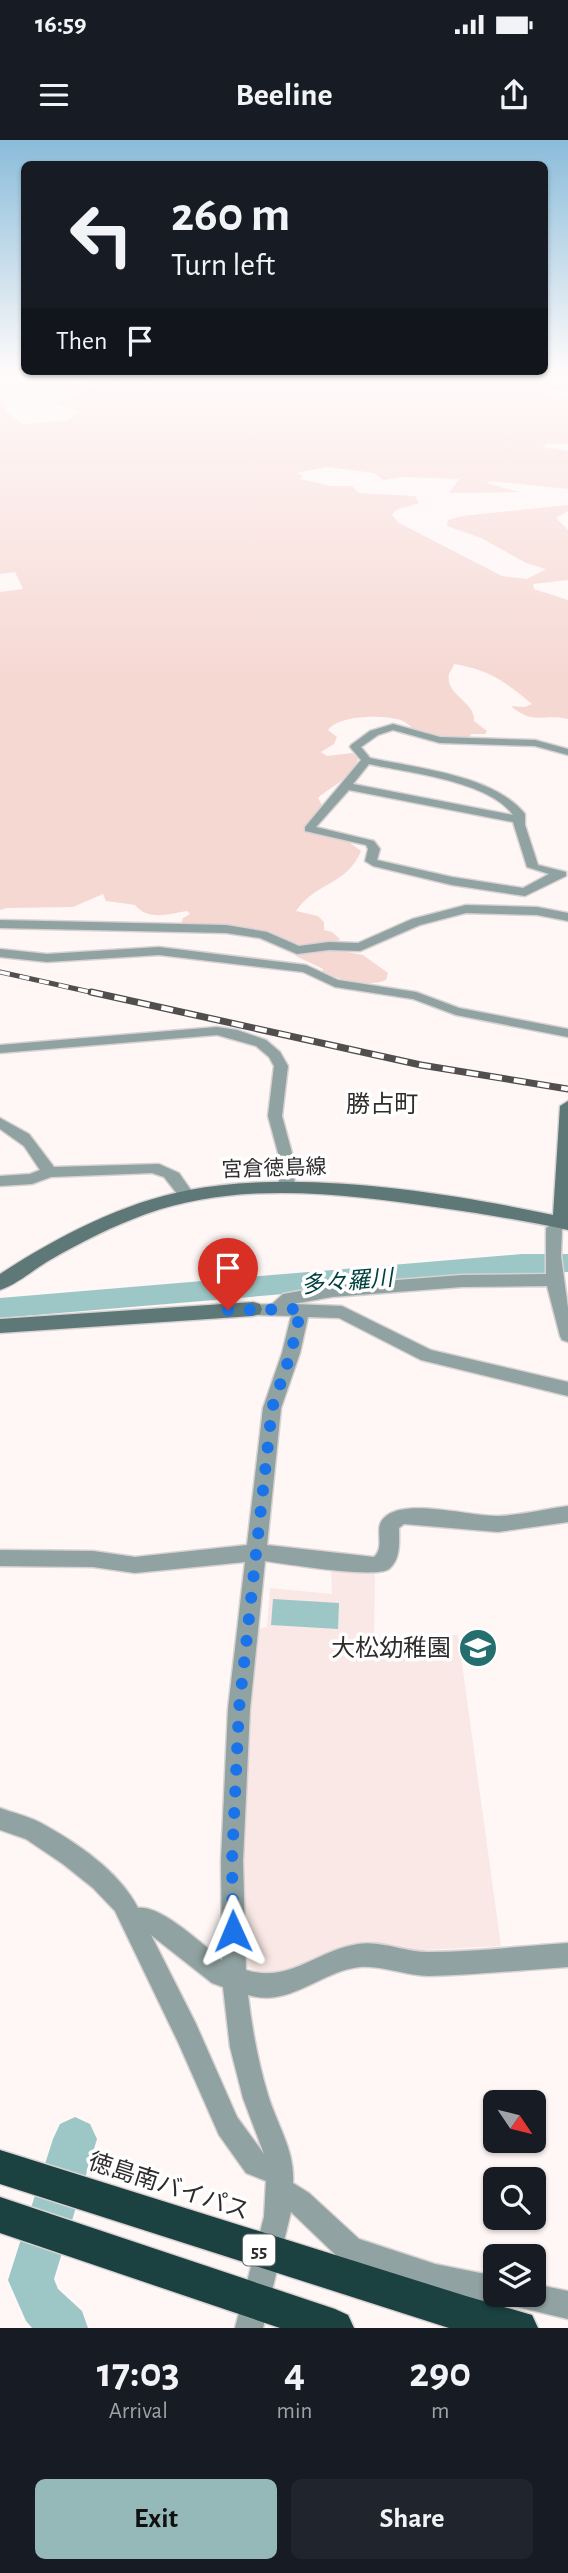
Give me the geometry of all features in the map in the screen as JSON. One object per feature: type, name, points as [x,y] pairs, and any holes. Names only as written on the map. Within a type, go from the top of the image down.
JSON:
[{"type":"highway","name":"徳島南バイパス","points":[[0,2167],[466,2315],[519,2328]]},
{"type":"highway","name":"55","points":[[0,2215],[251,2315],[335,2328]]},
{"type":"main road","points":[[564,1224],[568,1106]]},
{"type":"main road","name":"宮倉徳島線","points":[[0,1283],[43,1254],[153,1206],[187,1196],[287,1187],[349,1189],[472,1206],[564,1224]]},
{"type":"main road","points":[[0,1326],[253,1309]]},
{"type":"street","points":[[366,760],[364,755],[356,750],[356,745],[383,729],[392,728],[432,739],[460,743],[522,740],[568,751]]},
{"type":"street","points":[[366,760],[309,829],[370,843],[374,849],[372,861],[377,864],[452,881],[525,892],[563,875]]},
{"type":"street","points":[[366,760],[474,785],[513,805],[533,867],[563,875]]},
{"type":"street","points":[[346,786],[520,820]]},
{"type":"street","points":[[0,924],[226,929],[263,935],[297,950],[329,946],[360,947],[416,922],[466,909],[537,911],[568,917]]},
{"type":"street","points":[[0,953],[47,958],[159,951],[306,969],[335,983],[416,996],[456,1011],[568,1033]]},
{"type":"street","points":[[0,1049],[217,1031],[261,1043],[275,1055],[281,1066],[275,1116],[285,1153],[287,1187]]},
{"type":"street","points":[[0,1123],[28,1139],[49,1172]]},
{"type":"street","points":[[0,1181],[32,1179],[49,1172],[164,1169],[176,1177],[187,1196]]},
{"type":"street","points":[[564,1224],[554,1228],[552,1255],[558,1308],[568,1336]]},
{"type":"street","points":[[277,1309],[289,1298],[332,1291],[553,1277]]},
{"type":"street","points":[[253,1309],[342,1312],[428,1355],[568,1389]]},
{"type":"street","points":[[251,2315],[277,2217],[280,2181],[276,2147],[256,2098],[242,2047],[234,1978],[232,1861],[238,1721],[272,1408],[291,1353],[301,1309]]},
{"type":"street","points":[[0,1558],[93,1559],[135,1565],[258,1552],[377,1566],[384,1563],[389,1556],[388,1524],[401,1516],[498,1524],[568,1514]]},
{"type":"street","points":[[0,1818],[32,1830],[71,1856],[101,1880],[123,1903],[134,1920],[228,2126],[255,2164],[280,2181],[351,2250],[435,2278],[483,2288]]},
{"type":"street","points":[[134,1920],[145,1918],[155,1923],[221,1974],[262,1987],[279,1986],[336,1961],[361,1955],[426,1964],[568,1955]]},
{"type":"street","points":[[546,2300],[568,2305]]},
{"type":"shaded area","points":[[0,474],[299,474],[303,476],[300,479],[331,486],[352,486],[359,493],[415,496],[419,503],[396,510],[392,515],[399,523],[502,576],[527,579],[546,569],[526,563],[481,538],[447,526],[448,520],[462,516],[568,505],[568,511],[556,518],[568,530],[568,580],[533,584],[534,589],[568,600],[568,719],[526,716],[511,706],[525,707],[532,704],[513,689],[487,673],[454,664],[449,674],[451,688],[470,709],[474,721],[487,731],[485,734],[472,734],[464,741],[438,738],[420,733],[402,720],[379,717],[341,721],[328,730],[337,737],[334,744],[321,752],[327,756],[352,753],[358,758],[347,776],[318,798],[323,807],[310,831],[346,840],[361,851],[348,871],[313,894],[296,911],[318,916],[324,922],[324,930],[332,932],[340,939],[334,944],[336,950],[363,955],[388,973],[386,980],[362,983],[322,973],[323,969],[298,957],[276,938],[263,932],[240,927],[181,924],[183,918],[190,914],[187,911],[152,915],[135,905],[106,901],[103,894],[73,907],[0,910],[0,592],[23,589],[15,572],[0,574]]},
{"type":"shaded area","points":[[375,474],[568,474],[568,489],[490,481],[486,483],[519,492],[449,493],[459,479],[403,477],[383,480]]},
{"type":"shaded area","points":[[331,1564],[373,1571],[374,1638],[458,1635],[501,1946],[403,1951],[369,1942],[277,1980],[244,1965],[244,1765],[255,1629],[267,1627],[270,1588],[332,1594]]},
{"type":"water","points":[[273,1599],[339,1603],[338,1629],[271,1625]]},
{"type":"waterway","name":"多々羅川","points":[[0,1308],[522,1264],[568,1263]]},
{"type":"waterway","points":[[65,2328],[42,2305],[31,2280],[75,2139]]},
{"type":"railway","points":[[0,972],[99,994]]},
{"type":"railway","points":[[91,992],[421,1065],[568,1089]]},
{"type":"place","name":"大松幼稚園","points":[[478,1648]]},
{"type":"district","name":"勝占町","points":[[382,1104]]},
{"type":"route","points":[[228,1310],[301,1309],[291,1353],[272,1408],[239,1709],[232,1861],[233,1931]]}]
